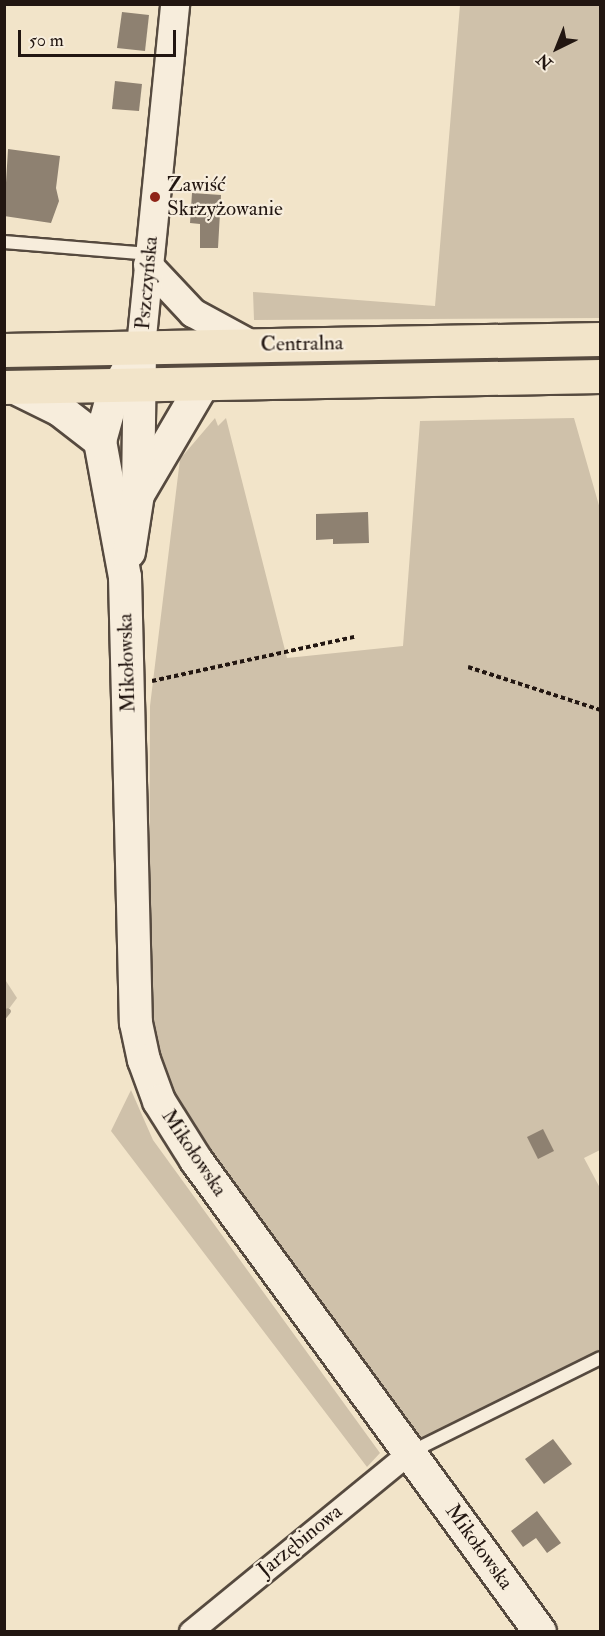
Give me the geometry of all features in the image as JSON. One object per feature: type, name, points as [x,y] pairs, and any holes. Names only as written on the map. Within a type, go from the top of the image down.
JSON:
[{"type":"main road","name":"Centralna","points":[[4,350],[600,339]]},
{"type":"main road","name":"Mikołowska","points":[[141,346],[129,385],[100,441],[124,577],[136,1023],[159,1101],[196,1160],[540,1632]]},
{"type":"main road","name":"Centralna","points":[[9,387],[600,376]]},
{"type":"main road","points":[[138,494],[203,384]]},
{"type":"main road","name":"Mikołowska","points":[[124,577],[138,494],[129,385]]},
{"type":"main road","points":[[9,387],[60,410],[100,441]]},
{"type":"street","name":"Pszczyńska","points":[[141,346],[175,4]]},
{"type":"street","points":[[149,260],[193,313],[252,345]]},
{"type":"street","name":"Jarzębinowa","points":[[191,1632],[411,1452]]},
{"type":"lane","points":[[4,242],[149,260]]},
{"type":"lane","points":[[411,1452],[600,1358]]},
{"type":"path","points":[[128,687],[354,637]]},
{"type":"path","points":[[468,667],[600,710]]},
{"type":"shaded area","points":[[460,5],[600,5],[600,318],[254,320],[253,292],[435,306]]},
{"type":"shaded area","points":[[215,418],[218,426],[226,418],[287,658],[403,646],[420,421],[574,418],[600,509],[600,1150],[584,1158],[600,1188],[600,1365],[403,1459],[169,1107],[149,1021],[150,706],[180,459]]},
{"type":"shaded area","points":[[4,978],[17,998],[5,1014],[4,1014]]},
{"type":"shaded area","points":[[131,1090],[153,1140],[380,1453],[367,1467],[111,1131]]},
{"type":"building","points":[[122,12],[149,15],[145,51],[117,48]]},
{"type":"building","points":[[115,81],[142,84],[139,111],[112,109]]},
{"type":"building","points":[[8,149],[60,156],[56,188],[59,201],[51,223],[4,216]]},
{"type":"building","points":[[192,193],[221,195],[218,248],[200,248],[200,224],[190,223]]},
{"type":"building","points":[[368,512],[369,543],[333,544],[333,539],[316,540],[316,514]]},
{"type":"building","points":[[543,1129],[554,1151],[538,1159],[527,1137]]},
{"type":"building","points":[[553,1439],[572,1464],[544,1484],[525,1459]]},
{"type":"building","points":[[537,1511],[561,1543],[547,1553],[536,1538],[523,1547],[511,1531]]},
{"type":"waterway","points":[[4,1016],[8,1011]]},
{"type":"place","name":"Zawiść Skrzyżowanie","points":[[155,197]]}]
